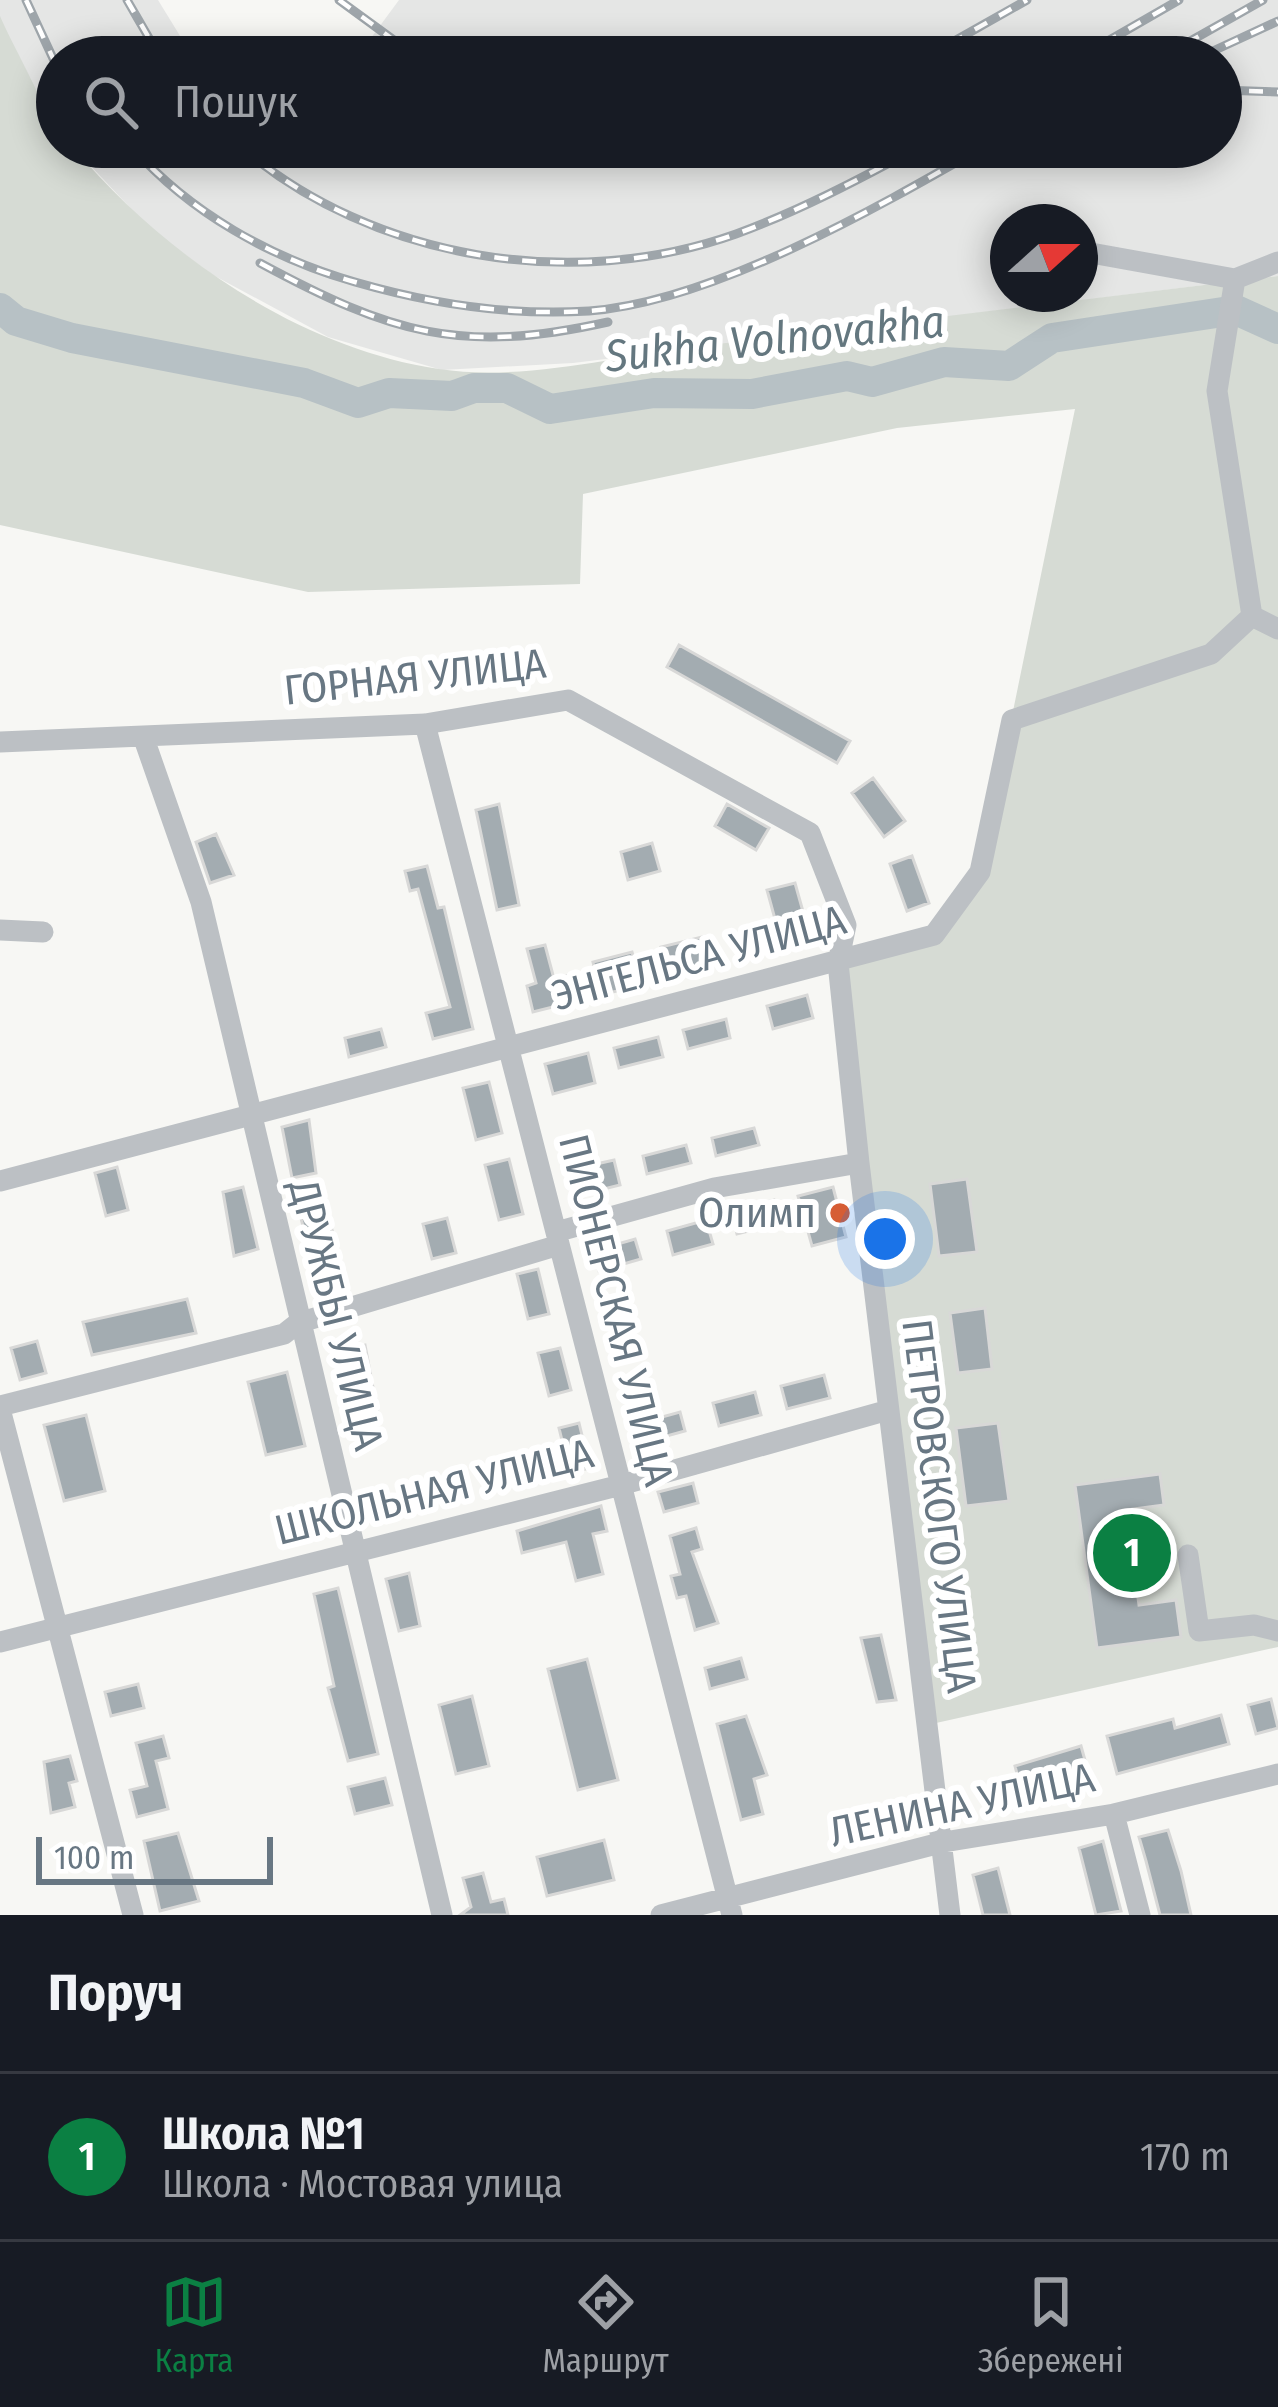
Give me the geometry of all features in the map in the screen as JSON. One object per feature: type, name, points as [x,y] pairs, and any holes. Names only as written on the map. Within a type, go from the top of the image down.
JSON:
[{"type":"street","points":[[1098,255],[1233,289],[1278,262]]},
{"type":"street","points":[[1233,289],[1216,391],[1252,616],[1278,629]]},
{"type":"street","name":"ЭНГЕЛЬСА УЛИЦА","points":[[0,1181],[934,935],[980,872],[1012,720],[1211,655],[1252,616]]},
{"type":"street","name":"ГОРНАЯ УЛИЦА","points":[[0,742],[425,724],[568,700],[810,833],[847,926],[838,964]]},
{"type":"street","name":"ПИОНЕРСКАЯ УЛИЦА","points":[[425,724],[730,1906]]},
{"type":"street","name":"ДРУЖБЫ УЛИЦА","points":[[143,736],[200,902],[442,1915]]},
{"type":"street","points":[[0,930],[43,932]]},
{"type":"street","name":"ПЕТРОВСКОГО УЛИЦА","points":[[838,964],[885,1411],[950,1915]]},
{"type":"street","points":[[133,1915],[0,1408],[284,1334],[298,1324],[714,1189],[859,1163]]},
{"type":"street","name":"ШКОЛЬНАЯ УЛИЦА","points":[[0,1642],[621,1485],[885,1411]]},
{"type":"street","points":[[1188,1555],[1199,1631],[1254,1624],[1278,1631]]},
{"type":"street","name":"ЛЕНИНА УЛИЦА","points":[[662,1915],[730,1906],[944,1842],[1114,1814],[1278,1774]]},
{"type":"street","points":[[1114,1814],[1140,1915]]},
{"type":"shaded area","points":[[0,0],[158,0],[180,36],[36,36],[36,96],[0,22]]},
{"type":"shaded area","points":[[399,0],[1278,0],[1278,276],[1098,298],[1098,204],[990,204],[990,312],[573,363],[442,370],[328,337],[213,275],[151,230],[93,168],[1242,168],[1242,36],[372,36]]},
{"type":"shaded area","points":[[0,16],[36,91],[36,168],[92,168],[191,259],[285,318],[386,358],[439,369],[536,370],[990,311],[1098,312],[1098,298],[1278,276],[1278,1647],[927,1725],[838,963],[934,935],[980,872],[1075,409],[897,428],[583,494],[580,584],[308,592],[0,525]]},
{"type":"building","points":[[679,645],[850,741],[837,763],[667,667]]},
{"type":"building","points":[[873,778],[905,821],[884,837],[852,793]]},
{"type":"building","points":[[499,804],[519,905],[497,910],[476,810]]},
{"type":"building","points":[[727,804],[769,828],[756,850],[715,826]]},
{"type":"building","points":[[216,834],[234,875],[210,883],[196,842]]},
{"type":"building","points":[[652,843],[660,871],[628,880],[621,852]]},
{"type":"building","points":[[912,856],[929,903],[907,911],[890,864]]},
{"type":"building","points":[[427,866],[438,908],[444,907],[473,1029],[433,1039],[426,1013],[450,1007],[418,889],[410,891],[405,871]]},
{"type":"building","points":[[795,883],[809,933],[781,941],[767,890]]},
{"type":"building","points":[[706,936],[713,965],[668,976],[661,947]]},
{"type":"building","points":[[545,945],[554,979],[566,976],[573,1002],[533,1012],[527,986],[536,983],[527,949]]},
{"type":"building","points":[[632,952],[641,985],[601,995],[593,962]]},
{"type":"building","points":[[807,995],[813,1018],[773,1029],[767,1006]]},
{"type":"building","points":[[726,1019],[730,1038],[688,1049],[683,1030]]},
{"type":"building","points":[[381,1029],[386,1047],[349,1057],[345,1038]]},
{"type":"building","points":[[658,1037],[663,1057],[619,1068],[614,1048]]},
{"type":"building","points":[[588,1053],[595,1083],[553,1094],[545,1064]]},
{"type":"building","points":[[489,1082],[502,1133],[476,1140],[463,1088]]},
{"type":"building","points":[[309,1120],[316,1173],[292,1178],[282,1127]]},
{"type":"building","points":[[754,1128],[759,1145],[716,1156],[712,1138]]},
{"type":"building","points":[[686,1145],[691,1163],[647,1174],[643,1156]]},
{"type":"building","points":[[509,1159],[523,1214],[499,1220],[485,1165]]},
{"type":"building","points":[[614,1160],[620,1185],[580,1195],[574,1169]]},
{"type":"building","points":[[117,1167],[128,1210],[106,1216],[95,1173]]},
{"type":"building","points":[[967,1179],[977,1252],[939,1256],[930,1184]]},
{"type":"building","points":[[243,1187],[258,1249],[234,1256],[223,1192]]},
{"type":"building","points":[[833,1187],[846,1237],[812,1246],[798,1196]]},
{"type":"building","points":[[324,1200],[340,1260],[313,1267],[298,1206]]},
{"type":"building","points":[[774,1200],[780,1223],[737,1234],[731,1212]]},
{"type":"building","points":[[447,1218],[456,1253],[432,1259],[423,1224]]},
{"type":"building","points":[[706,1220],[713,1244],[673,1255],[667,1231]]},
{"type":"building","points":[[635,1239],[641,1259],[599,1271],[593,1251]]},
{"type":"building","points":[[538,1269],[549,1314],[528,1319],[517,1274]]},
{"type":"building","points":[[187,1299],[196,1333],[92,1355],[83,1322]]},
{"type":"building","points":[[985,1308],[992,1369],[958,1373],[950,1313]]},
{"type":"building","points":[[37,1341],[46,1373],[20,1380],[11,1348]]},
{"type":"building","points":[[365,1345],[378,1414],[350,1421],[334,1353]]},
{"type":"building","points":[[560,1348],[571,1390],[549,1396],[538,1353]]},
{"type":"building","points":[[287,1372],[305,1446],[266,1455],[248,1382]]},
{"type":"building","points":[[824,1375],[830,1398],[787,1409],[781,1386]]},
{"type":"building","points":[[755,1392],[761,1415],[719,1426],[713,1403]]},
{"type":"building","points":[[680,1412],[685,1431],[645,1442],[640,1423]]},
{"type":"building","points":[[86,1415],[105,1491],[64,1501],[44,1425]]},
{"type":"building","points":[[579,1423],[590,1468],[570,1473],[559,1428]]},
{"type":"building","points":[[998,1423],[1009,1501],[966,1506],[956,1428]]},
{"type":"building","points":[[1160,1474],[1164,1505],[1126,1510],[1139,1605],[1176,1600],[1181,1637],[1097,1648],[1075,1485]]},
{"type":"building","points":[[693,1483],[698,1503],[664,1512],[658,1492]]},
{"type":"building","points":[[601,1506],[607,1531],[593,1534],[603,1574],[576,1581],[566,1542],[522,1553],[517,1531]]},
{"type":"building","points":[[696,1528],[702,1549],[692,1552],[718,1623],[695,1630],[686,1596],[677,1598],[671,1576],[680,1574],[670,1536]]},
{"type":"building","points":[[409,1573],[420,1626],[399,1631],[386,1579]]},
{"type":"building","points":[[338,1588],[378,1754],[348,1761],[328,1688],[334,1686],[314,1594]]},
{"type":"building","points":[[881,1635],[896,1700],[877,1702],[861,1638]]},
{"type":"building","points":[[741,1658],[747,1679],[710,1689],[705,1668]]},
{"type":"building","points":[[587,1659],[618,1780],[578,1790],[548,1669]]},
{"type":"building","points":[[138,1684],[144,1708],[111,1716],[105,1692]]},
{"type":"building","points":[[472,1696],[489,1766],[456,1774],[439,1705]]},
{"type":"building","points":[[1271,1699],[1278,1728],[1256,1734],[1248,1705]]},
{"type":"building","points":[[1221,1715],[1229,1744],[1117,1774],[1107,1736],[1173,1719],[1175,1728]]},
{"type":"building","points":[[746,1716],[767,1775],[754,1779],[763,1814],[741,1820],[717,1724]]},
{"type":"building","points":[[163,1736],[169,1758],[156,1761],[168,1809],[137,1817],[130,1790],[147,1786],[136,1743]]},
{"type":"building","points":[[1081,1746],[1090,1778],[1023,1797],[1015,1766]]},
{"type":"building","points":[[70,1756],[77,1781],[69,1783],[75,1807],[51,1813],[44,1762]]},
{"type":"building","points":[[385,1778],[392,1805],[355,1814],[348,1787]]},
{"type":"building","points":[[1168,1830],[1191,1915],[1160,1915],[1139,1837]]},
{"type":"building","points":[[178,1833],[199,1901],[160,1911],[144,1841]]},
{"type":"building","points":[[604,1840],[614,1880],[547,1896],[537,1857]]},
{"type":"building","points":[[1103,1841],[1121,1911],[1096,1915],[1079,1848]]},
{"type":"building","points":[[998,1868],[1010,1915],[983,1915],[973,1875]]},
{"type":"building","points":[[483,1873],[491,1902],[504,1899],[508,1915],[460,1915],[471,1907],[463,1878]]},
{"type":"waterway","name":"Sukha Volnovakha","points":[[0,308],[16,321],[72,338],[304,383],[358,403],[389,393],[452,396],[474,388],[507,388],[550,409],[654,393],[752,394],[847,376],[872,382],[944,362],[1009,366],[1052,338],[1236,310],[1278,329]]},
{"type":"railway","points":[[26,0],[43,36]]},
{"type":"railway","points":[[127,0],[148,36]]},
{"type":"railway","points":[[339,0],[388,36]]},
{"type":"railway","points":[[963,36],[1027,0]]},
{"type":"railway","points":[[1116,36],[1179,0]]},
{"type":"railway","points":[[1199,36],[1263,0]]},
{"type":"railway","points":[[1242,38],[1278,21]]},
{"type":"railway","points":[[1242,91],[1278,92]]},
{"type":"railway","points":[[152,168],[234,230],[324,272],[441,302],[559,312],[637,304],[740,271],[844,223],[946,168]]},
{"type":"railway","points":[[269,168],[351,216],[413,239],[477,255],[543,262],[608,261],[673,252],[736,234],[880,168]]},
{"type":"railway","points":[[260,263],[348,306],[427,331],[509,337],[608,322]]},
{"type":"place","name":"Олимп","points":[[840,1213]]},
{"type":"place","name":"Школа №1","points":[[1132,1553]]}]
